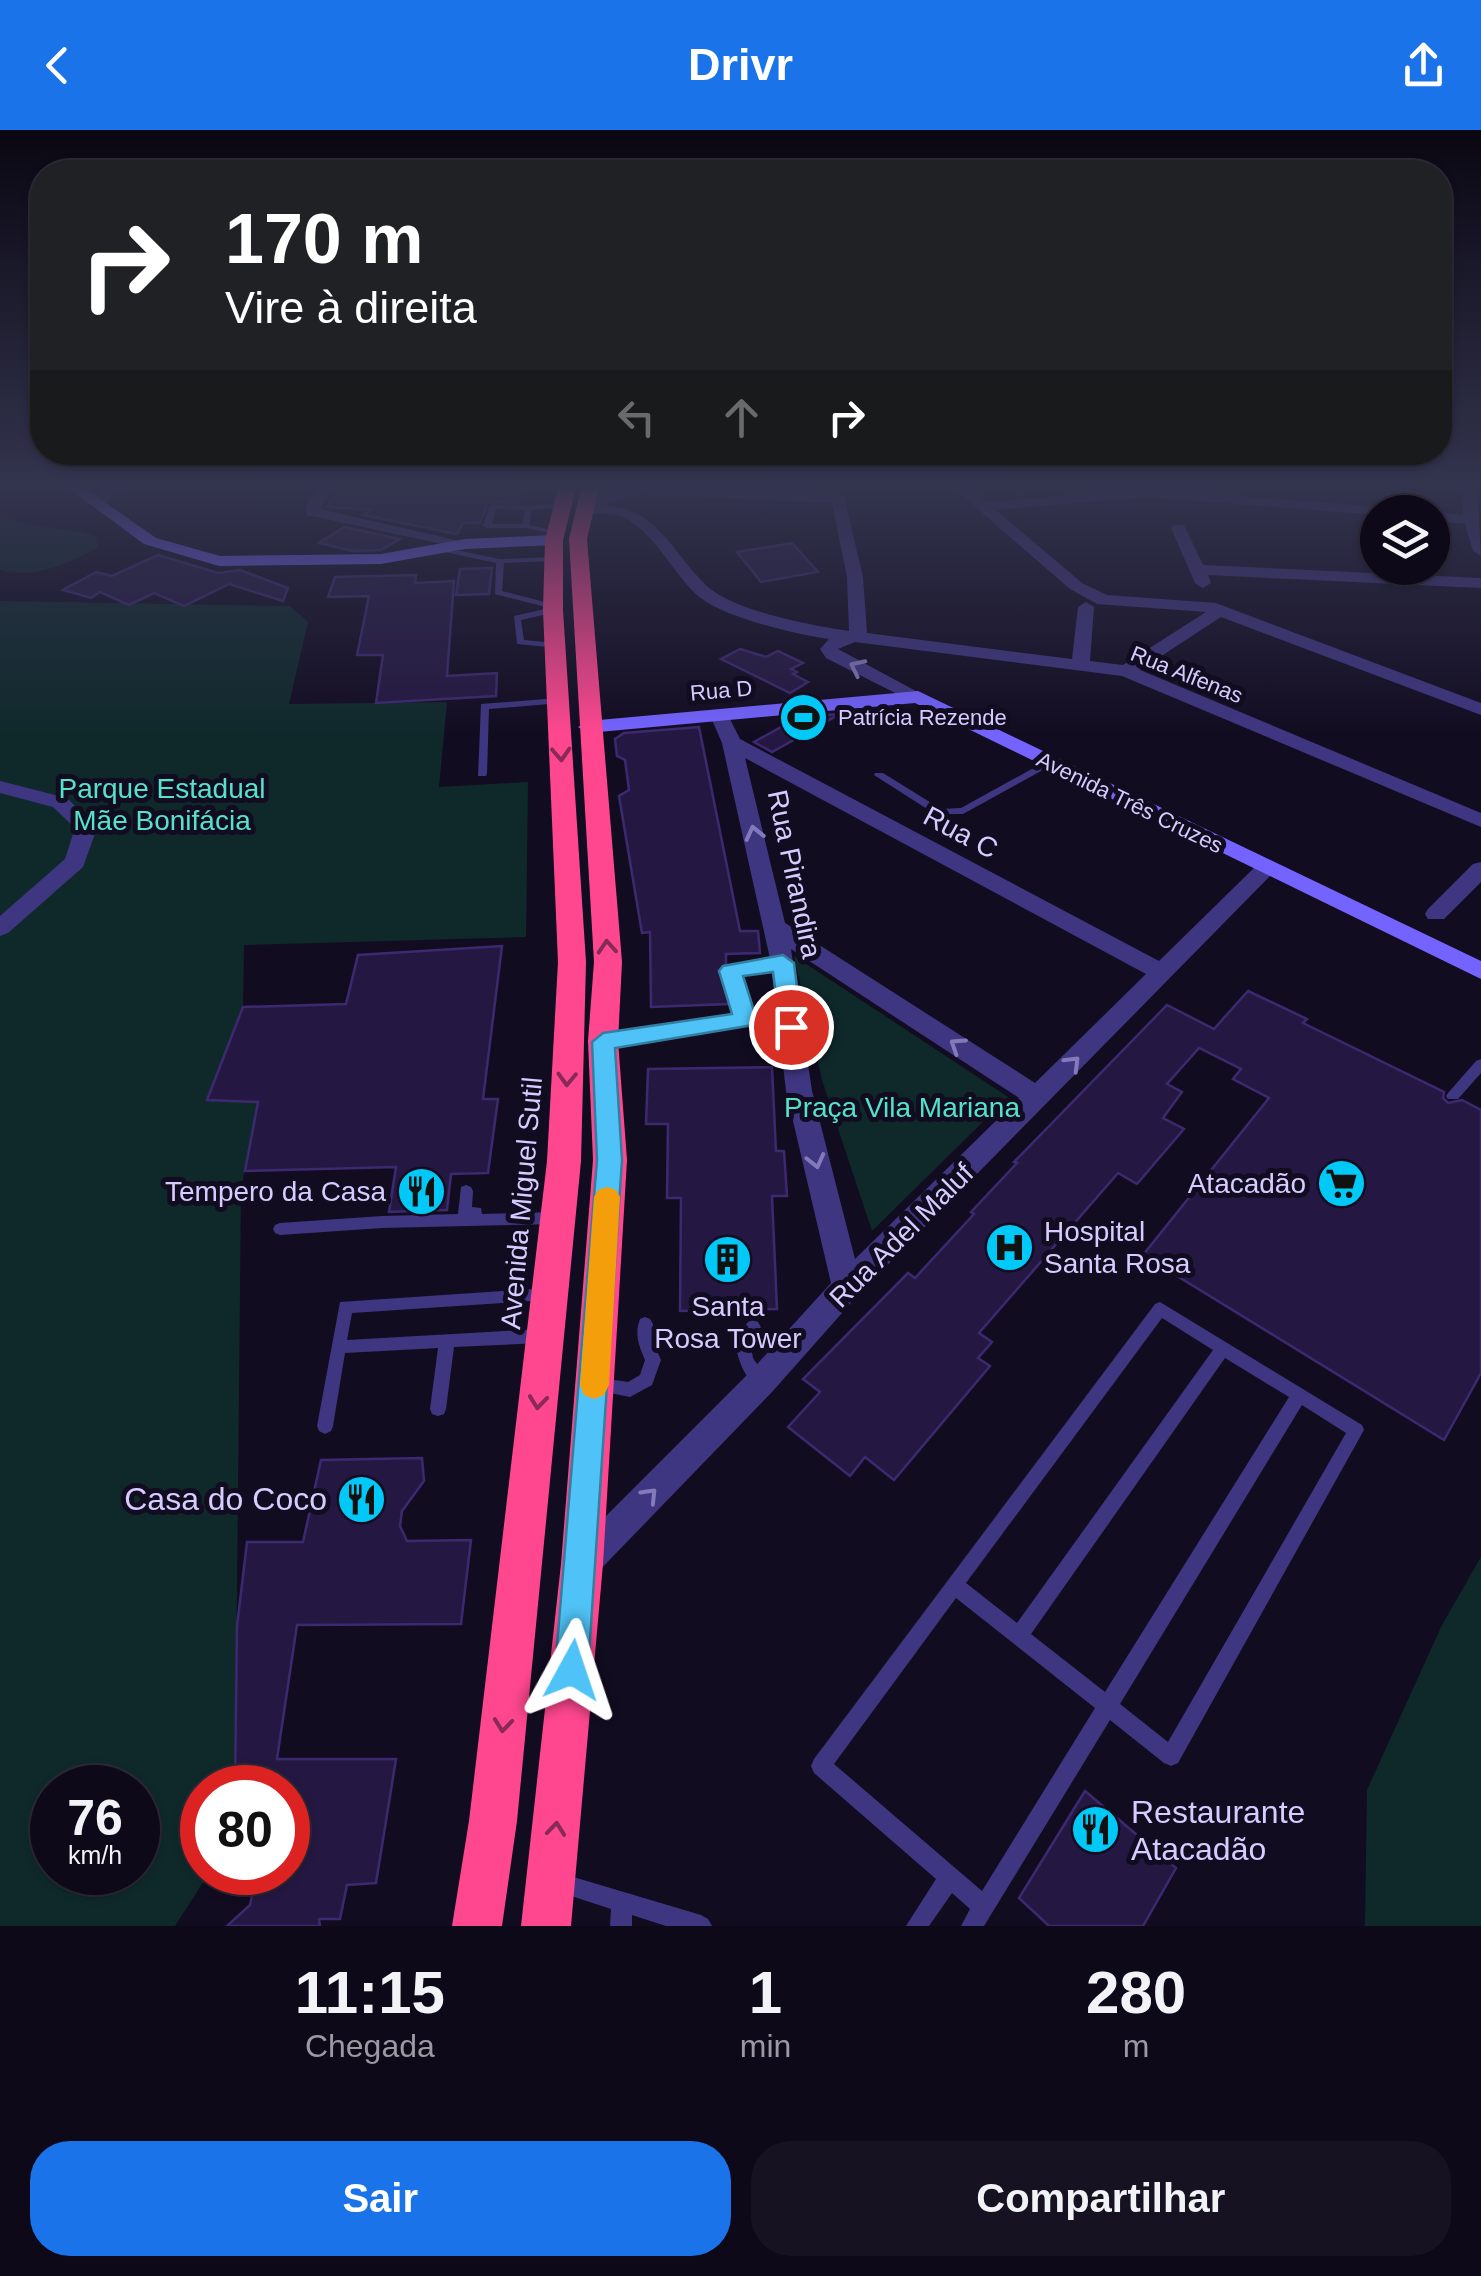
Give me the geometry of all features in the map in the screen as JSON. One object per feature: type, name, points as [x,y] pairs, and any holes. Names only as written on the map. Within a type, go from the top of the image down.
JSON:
[{"type":"highway","name":"Avenida Miguel Sutil","points":[[478,1926],[495,1802],[558,1214],[572,962],[553,609],[560,568]]},
{"type":"highway","points":[[546,1926],[582,1564],[610,1160],[603,1042],[608,962],[588,727],[580,568]]},
{"type":"street","points":[[681,568],[704,594],[722,604],[788,626],[858,636],[853,568]]},
{"type":"street","points":[[1055,568],[1076,586],[1104,600],[1214,609],[1481,708]]},
{"type":"street","points":[[1214,609],[1199,570],[1481,583]]},
{"type":"street","points":[[1082,664],[1086,607]]},
{"type":"street","points":[[1126,671],[1214,609]]},
{"type":"street","name":"Rua Alfenas","points":[[858,636],[1126,671],[1481,821]]},
{"type":"street","name":"Avenida Três Cruzes","points":[[858,636],[838,640],[830,649],[838,658],[1481,972]]},
{"type":"street","name":"Rua D","points":[[588,727],[918,697]]},
{"type":"street","name":"Rua Pirandira","points":[[719,714],[732,743],[776,928],[799,1091],[848,1286]]},
{"type":"street","name":"Rua C","points":[[732,743],[1162,973]]},
{"type":"street","points":[[0,787],[56,800],[76,811],[86,828],[75,862],[0,928]]},
{"type":"street","name":"Rua Adel Maluf","points":[[582,1564],[761,1382],[848,1286],[1268,868]]},
{"type":"street","points":[[1436,914],[1481,869]]},
{"type":"street","points":[[776,928],[1039,1098]]},
{"type":"lane","points":[[500,568],[498,592],[553,609]]},
{"type":"lane","points":[[482,774],[484,706],[558,701]]},
{"type":"lane","points":[[880,775],[940,812],[963,811],[1048,762]]},
{"type":"lane","points":[[603,1042],[746,1020],[730,971],[783,963]]},
{"type":"lane","points":[[1454,1096],[1481,1064]]},
{"type":"lane","points":[[466,1191],[464,1213],[558,1214]]},
{"type":"lane","points":[[280,1229],[558,1214]]},
{"type":"lane","points":[[325,1426],[345,1307],[550,1293]]},
{"type":"lane","points":[[954,1586],[1019,1636],[1108,1706],[1171,1756],[1356,1430],[1160,1309],[954,1586],[821,1766],[949,1878],[978,1917],[1108,1706],[1299,1395]]},
{"type":"lane","points":[[594,1382],[630,1390],[646,1380],[653,1360],[645,1342],[645,1324]]},
{"type":"lane","points":[[753,1328],[742,1339],[742,1349],[761,1382]]},
{"type":"lane","points":[[338,1347],[545,1336]]},
{"type":"lane","points":[[438,1409],[447,1340]]},
{"type":"lane","points":[[1019,1636],[1223,1348]]},
{"type":"lane","points":[[917,1926],[949,1878]]},
{"type":"lane","points":[[551,1880],[701,1926]]},
{"type":"lane","points":[[621,1926],[622,1902]]},
{"type":"green space","points":[[0,568],[49,568],[26,573]]},
{"type":"green space","name":"Parque Estadual Mãe Bonifácia","points":[[0,601],[290,606],[308,622],[289,704],[447,702],[439,787],[528,782],[526,937],[244,945],[243,1007],[207,1099],[258,1102],[241,1189],[235,1765],[180,1765],[180,1895],[195,1895],[175,1926],[0,1926]]},
{"type":"green space","name":"Praça Vila Mariana","points":[[794,956],[1008,1097],[872,1231],[822,1080]]},
{"type":"green space","points":[[1481,1557],[1481,1926],[1365,1926],[1367,1790],[1442,1625]]},
{"type":"building","points":[[130,568],[201,568],[218,573],[240,570],[288,588],[283,601],[229,584],[184,606],[154,593],[129,605],[100,592],[91,598],[63,590],[96,572],[112,576]]},
{"type":"building","points":[[492,568],[489,594],[456,595],[460,569]]},
{"type":"building","points":[[750,568],[814,568],[818,572],[761,582]]},
{"type":"building","points":[[416,575],[415,583],[454,581],[447,676],[497,673],[496,696],[376,703],[383,655],[357,655],[369,596],[328,597],[335,577]]},
{"type":"building","points":[[740,649],[766,657],[778,651],[803,663],[791,669],[808,682],[790,693],[721,659]]},
{"type":"building","points":[[840,714],[772,752],[754,742],[799,717]]},
{"type":"building","points":[[699,727],[740,931],[758,931],[760,953],[726,954],[726,964],[720,972],[729,1004],[651,1007],[650,932],[642,933],[619,796],[629,790],[625,760],[617,756],[615,739],[624,733]]},
{"type":"building","points":[[502,946],[483,1099],[498,1099],[488,1173],[451,1174],[447,1210],[389,1212],[396,1167],[245,1171],[258,1102],[207,1100],[243,1007],[346,1004],[358,955]]},
{"type":"building","points":[[1248,991],[1307,1019],[1303,1023],[1444,1092],[1448,1103],[1462,1100],[1481,1110],[1481,1373],[1444,1440],[1143,1255],[1269,1098],[1233,1079],[1241,1069],[1199,1048],[1167,1084],[1182,1092],[1163,1118],[1184,1129],[1137,1184],[1118,1173],[979,1333],[992,1342],[978,1358],[990,1366],[894,1480],[865,1457],[850,1476],[788,1427],[820,1392],[803,1379],[908,1273],[915,1278],[974,1214],[971,1212],[1017,1163],[1014,1162],[1167,1005],[1214,1029]]},
{"type":"building","name":"Santa Rosa Tower","points":[[772,1067],[776,1151],[784,1151],[787,1196],[772,1196],[777,1309],[680,1311],[681,1198],[667,1198],[668,1124],[646,1124],[648,1069]]},
{"type":"building","points":[[422,1458],[424,1481],[402,1511],[400,1526],[407,1541],[471,1540],[461,1624],[297,1625],[277,1759],[396,1759],[376,1883],[347,1885],[340,1919],[319,1919],[320,1926],[227,1926],[250,1905],[252,1895],[310,1895],[310,1765],[235,1765],[237,1626],[247,1542],[303,1542],[321,1460]]},
{"type":"building","name":"Restaurante Atacadão","points":[[1085,1791],[1176,1868],[1143,1926],[1049,1926],[1019,1898]]},
{"type":"slow traffic","points":[[594,1385],[607,1197]]},
{"type":"place","name":"Patrícia Rezende","points":[[803,717]]},
{"type":"place","name":"Atacadão","points":[[1341,1183]]},
{"type":"place","name":"Tempero da Casa","points":[[421,1191]]},
{"type":"place","name":"Hospital Santa Rosa","points":[[1009,1247]]},
{"type":"place","name":"Santa Rosa Tower","points":[[728,1259]]},
{"type":"place","name":"Casa do Coco","points":[[362,1499]]},
{"type":"place","name":"Restaurante Atacadão","points":[[1096,1830]]},
{"type":"route","points":[[572,1670],[610,1160],[603,1042],[746,1020],[730,971],[783,963],[791,1027]]}]
